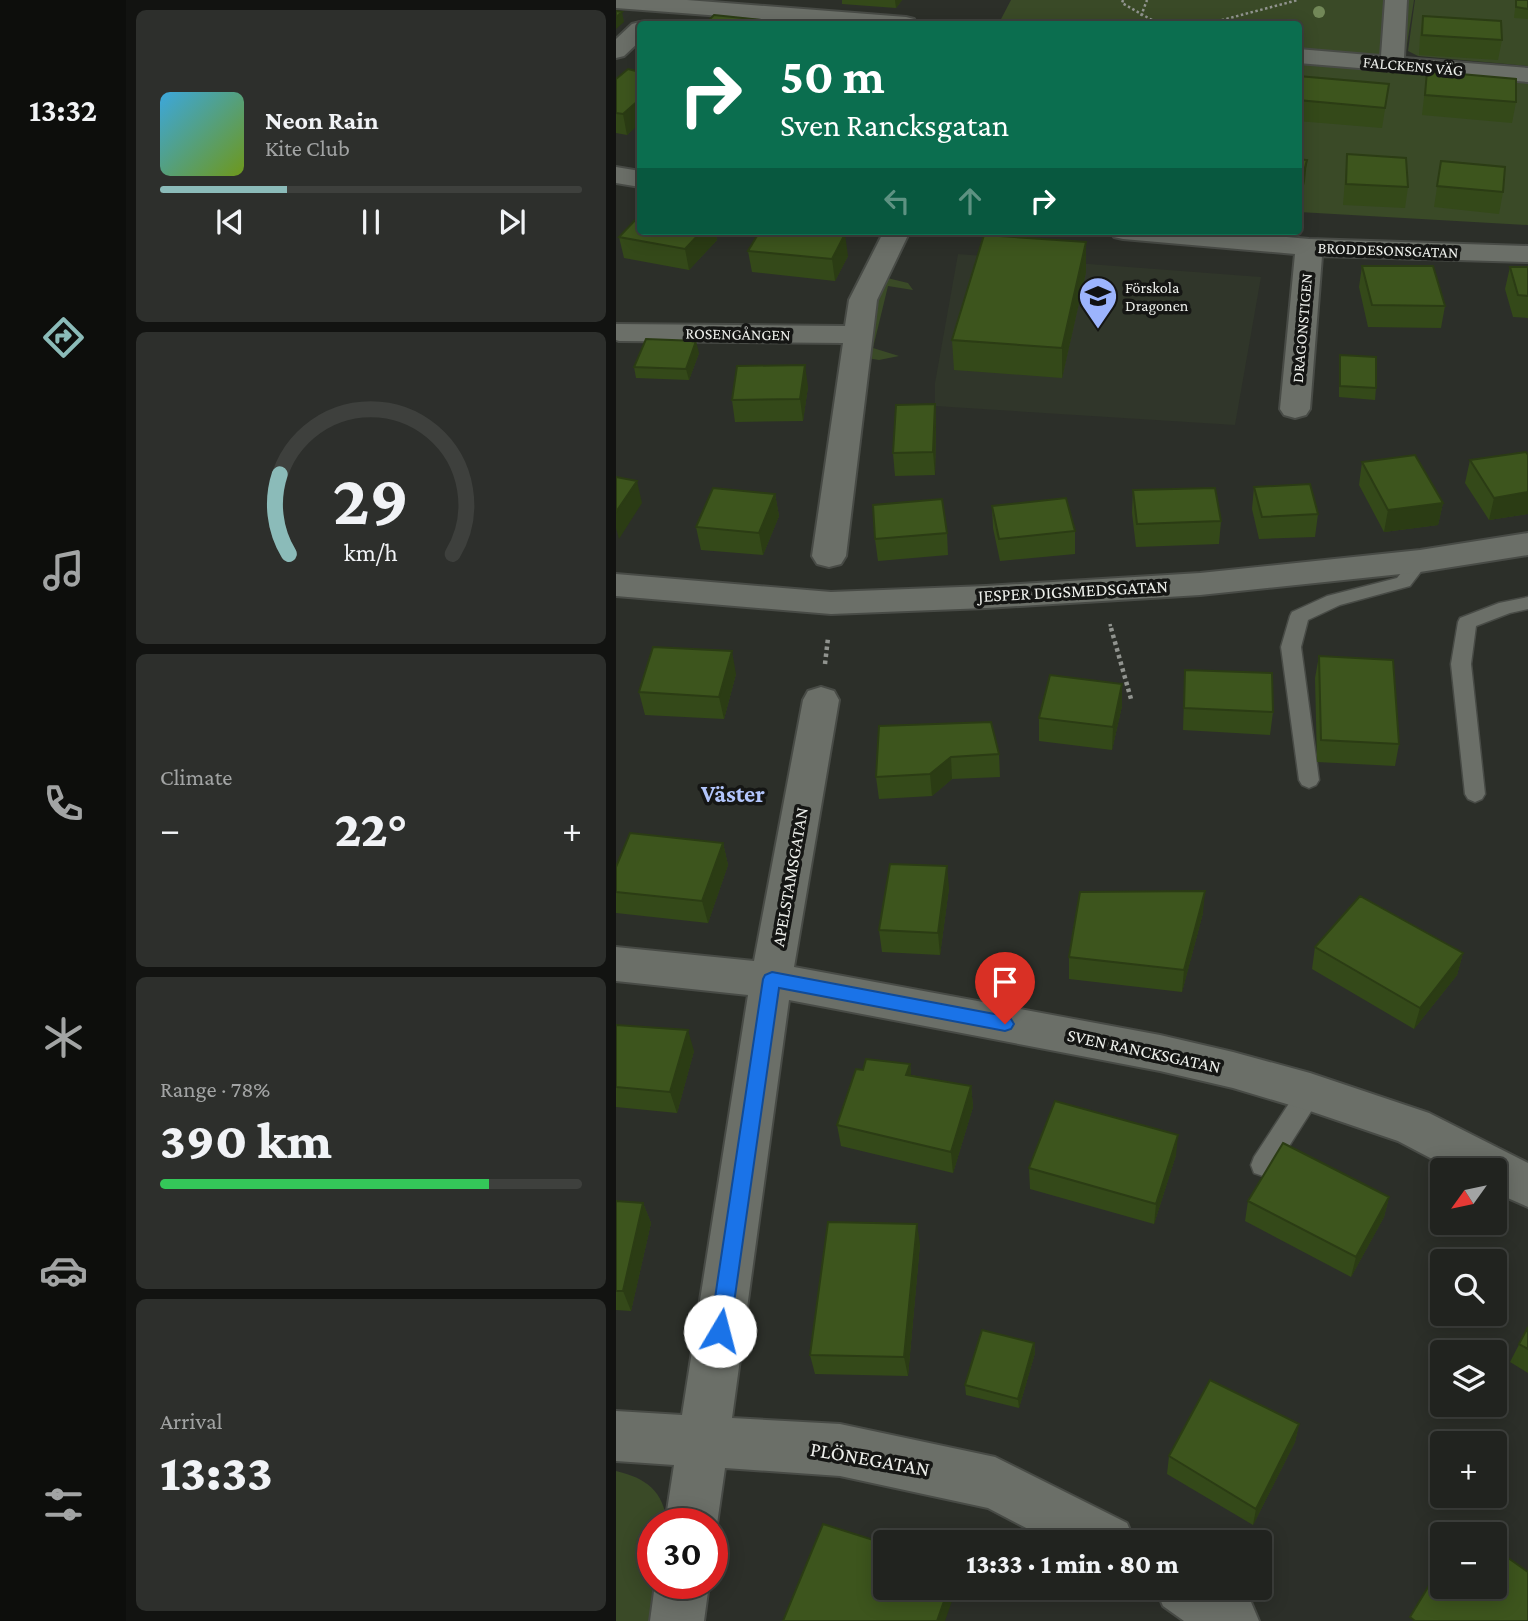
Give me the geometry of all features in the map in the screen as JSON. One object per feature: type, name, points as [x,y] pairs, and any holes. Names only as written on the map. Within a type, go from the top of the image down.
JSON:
[{"type":"street","points":[[1392,64],[1396,0]]},
{"type":"street","points":[[616,1],[868,21]]},
{"type":"street","points":[[648,21],[665,5]]},
{"type":"street","points":[[616,51],[637,32]]},
{"type":"street","name":"FALCKENS VÄG","points":[[1302,56],[1528,75]]},
{"type":"street","points":[[616,175],[637,178]]},
{"type":"street","points":[[829,556],[863,300],[895,235]]},
{"type":"street","name":"BRODDESONSGATAN","points":[[1170,235],[1309,247],[1528,254]]},
{"type":"street","name":"DRAGONSTIGEN","points":[[1295,409],[1309,247]]},
{"type":"street","name":"ROSENGÅNGEN","points":[[619,332],[857,335]]},
{"type":"street","name":"JESPER DIGSMEDSGATAN","points":[[616,585],[831,603],[1200,584],[1420,561],[1528,544]]},
{"type":"street","name":"APELSTAMSGATAN","points":[[693,1508],[772,979],[821,700]]},
{"type":"street","name":"SVEN RANCKSGATAN","points":[[616,964],[772,979],[1160,1053],[1233,1070],[1310,1092],[1413,1127],[1528,1186]]},
{"type":"street","name":"PLÖNEGATAN","points":[[616,1436],[840,1450],[995,1483],[1085,1530]]},
{"type":"street","points":[[677,1621],[680,1599]]},
{"type":"street","points":[[1201,1600],[1232,1621]]},
{"type":"lane","points":[[1309,780],[1291,647],[1299,616],[1334,600],[1403,582],[1420,561]]},
{"type":"lane","points":[[1475,794],[1461,664],[1467,622],[1506,607],[1528,603]]},
{"type":"lane","points":[[1263,1165],[1310,1092]]},
{"type":"path","points":[[1123,0],[1122,3],[1152,21]]},
{"type":"path","points":[[1141,16],[1147,0]]},
{"type":"path","points":[[1218,21],[1298,0]]},
{"type":"path","points":[[1100,589],[1131,699]]},
{"type":"path","points":[[821,700],[831,603]]},
{"type":"shaded area","name":"Förskola Dragonen","points":[[958,254],[1261,277],[1235,425],[935,406],[935,383]]},
{"type":"green space","points":[[1011,0],[1414,0],[1405,57],[1302,48],[1302,21],[1000,21]]},
{"type":"green space","points":[[1415,0],[1528,0],[1528,66],[1418,56],[1408,51]]},
{"type":"green space","points":[[1302,64],[1528,82],[1528,225],[1302,212]]},
{"type":"green space","points":[[883,277],[908,283],[913,290],[888,286],[873,348],[899,356],[879,360],[867,358],[863,349]]},
{"type":"green space","points":[[616,1471],[645,1482],[657,1495],[664,1508],[637,1508],[637,1599],[657,1599],[654,1621],[616,1621]]},
{"type":"building","points":[[1516,0],[1528,0],[1528,9],[1516,7]]},
{"type":"building","points":[[714,15],[772,21],[708,21]]},
{"type":"building","points":[[1423,16],[1501,21],[1502,40],[1422,35]]},
{"type":"building","points":[[628,69],[637,71],[637,102],[623,114],[616,113],[616,79]]},
{"type":"building","points":[[1427,71],[1516,79],[1516,102],[1425,95]]},
{"type":"building","points":[[1302,76],[1389,84],[1385,108],[1302,100]]},
{"type":"building","points":[[1347,154],[1406,158],[1408,187],[1346,184]]},
{"type":"building","points":[[1302,159],[1307,160],[1302,179]]},
{"type":"building","points":[[1441,161],[1505,167],[1503,192],[1437,186]]},
{"type":"building","points":[[637,218],[637,235],[698,235],[685,249],[619,237]]},
{"type":"building","points":[[758,235],[844,235],[832,259],[748,251]]},
{"type":"building","points":[[984,235],[1086,242],[1062,348],[952,340]]},
{"type":"building","points":[[1362,266],[1433,266],[1445,306],[1372,305]]},
{"type":"building","points":[[1510,267],[1528,267],[1528,296],[1518,295]]},
{"type":"building","points":[[646,339],[696,341],[686,369],[634,367]]},
{"type":"building","points":[[1340,355],[1376,357],[1376,388],[1340,386]]},
{"type":"building","points":[[805,365],[800,399],[732,400],[737,366]]},
{"type":"building","points":[[935,404],[933,452],[893,453],[896,405]]},
{"type":"building","points":[[1526,452],[1528,492],[1494,498],[1470,460]]},
{"type":"building","points":[[1415,455],[1443,503],[1388,510],[1362,462]]},
{"type":"building","points":[[616,477],[637,481],[616,512]]},
{"type":"building","points":[[1310,484],[1318,514],[1262,517],[1254,487]]},
{"type":"building","points":[[713,488],[775,494],[759,533],[696,527]]},
{"type":"building","points":[[1215,488],[1221,521],[1137,524],[1133,490]]},
{"type":"building","points":[[1066,498],[1075,531],[999,539],[992,506]]},
{"type":"building","points":[[942,499],[947,533],[875,539],[873,505]]},
{"type":"building","points":[[653,647],[732,651],[719,697],[639,692]]},
{"type":"building","points":[[1319,656],[1393,660],[1399,744],[1321,740]]},
{"type":"building","points":[[1185,670],[1272,673],[1273,712],[1184,708]]},
{"type":"building","points":[[1050,675],[1122,684],[1113,727],[1039,718]]},
{"type":"building","points":[[991,722],[999,754],[951,757],[930,774],[876,777],[879,726]]},
{"type":"building","points":[[630,833],[723,843],[702,901],[616,892],[616,867]]},
{"type":"building","points":[[890,864],[947,866],[938,933],[879,930]]},
{"type":"building","points":[[1205,891],[1184,970],[1069,957],[1080,892]]},
{"type":"building","points":[[1360,896],[1463,953],[1420,1008],[1315,947]]},
{"type":"building","points":[[616,1025],[688,1030],[670,1092],[616,1087]]},
{"type":"building","points":[[866,1059],[910,1064],[906,1075],[971,1086],[951,1152],[837,1125],[856,1069],[863,1070]]},
{"type":"building","points":[[1055,1101],[1178,1135],[1156,1204],[1029,1168]]},
{"type":"building","points":[[1283,1143],[1389,1197],[1356,1257],[1248,1201]]},
{"type":"building","points":[[616,1201],[643,1203],[623,1291],[616,1291]]},
{"type":"building","points":[[828,1222],[917,1224],[904,1357],[810,1355]]},
{"type":"building","points":[[1528,1327],[1528,1349],[1519,1344]]},
{"type":"building","points":[[982,1330],[1034,1343],[1018,1399],[965,1385]]},
{"type":"building","points":[[1210,1380],[1299,1424],[1256,1509],[1169,1456]]},
{"type":"building","points":[[823,1524],[873,1540],[873,1600],[944,1600],[937,1621],[783,1621]]},
{"type":"building","points":[[1507,1557],[1528,1572],[1528,1621],[1415,1621],[1410,1617],[1430,1584],[1430,1599],[1507,1599]]},
{"type":"place","name":"Förskola Dragonen","points":[[1098,330]]},
{"type":"district","name":"Väster","points":[[733,793]]},
{"type":"route","points":[[720,1331],[772,979],[1005,1024]]}]
